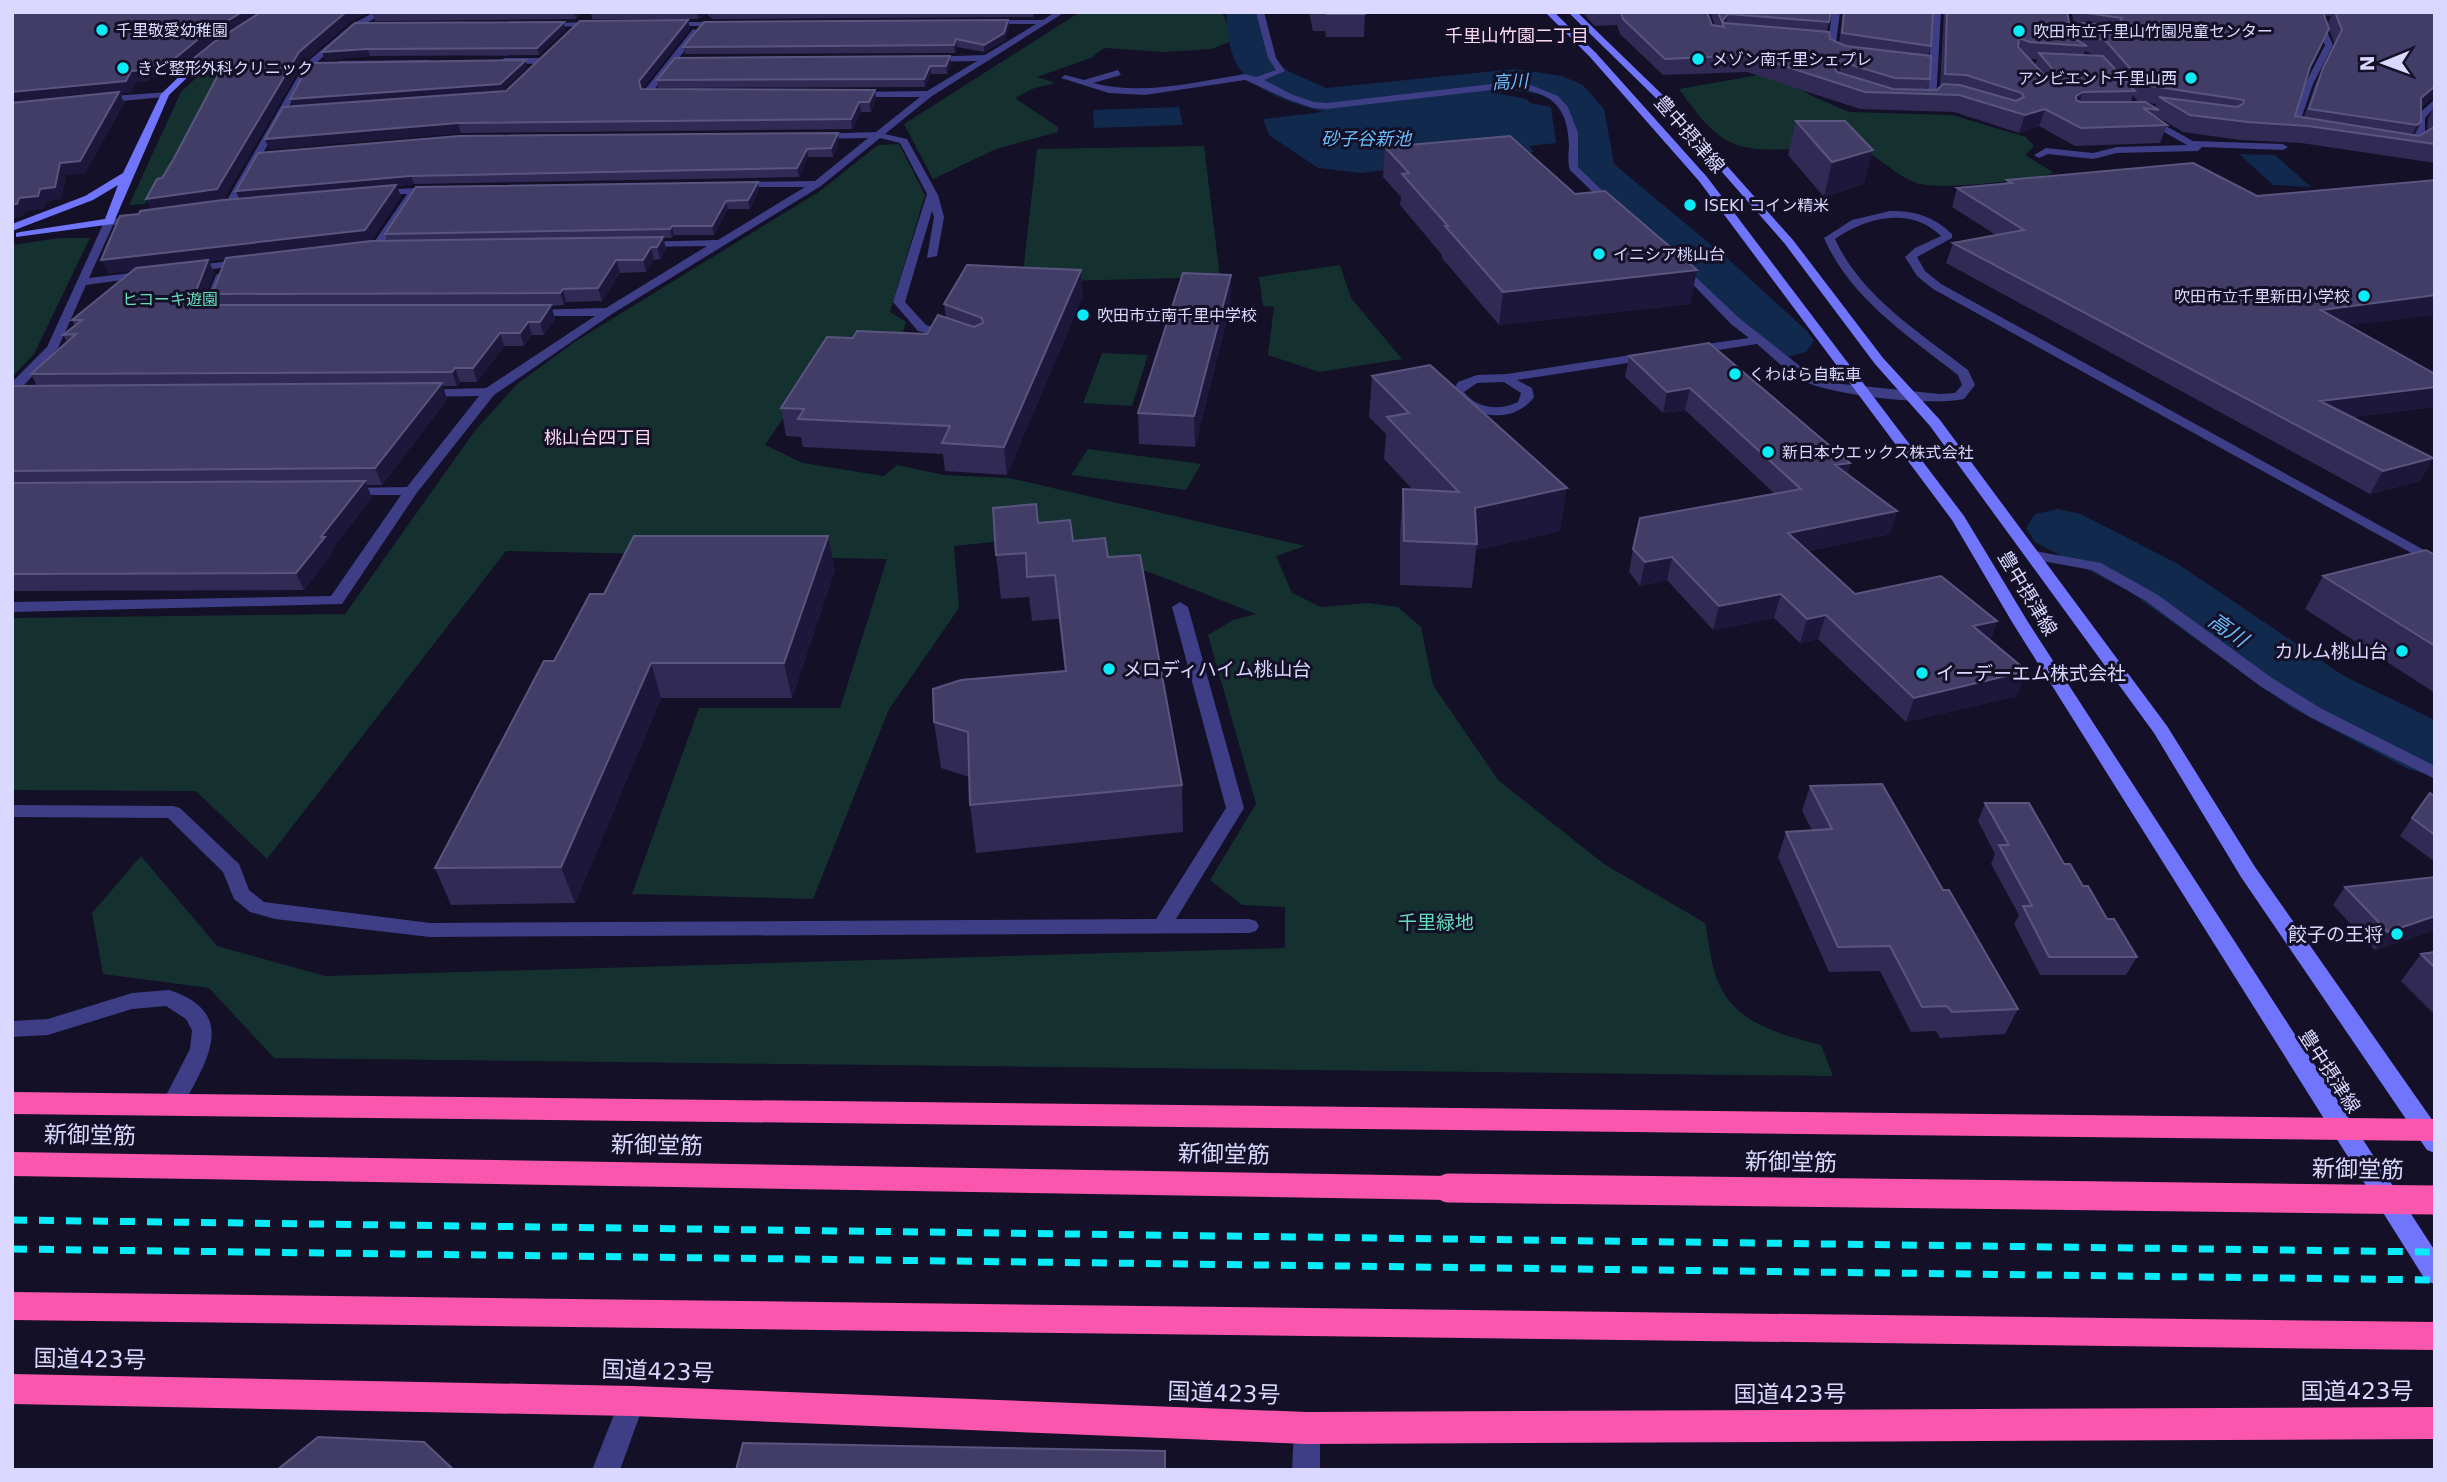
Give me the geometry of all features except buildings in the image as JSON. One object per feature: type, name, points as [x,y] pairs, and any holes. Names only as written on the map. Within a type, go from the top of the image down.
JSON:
[{"type":"highway","points":[[12,1103],[2344,1130],[2432,1134]]},
{"type":"highway","name":"新御堂筋","points":[[12,1164],[1449,1188],[2435,1200]]},
{"type":"highway","points":[[12,1306],[2435,1336]]},
{"type":"highway","name":"国道423号","points":[[12,1389],[632,1401],[1307,1428],[2435,1423]]},
{"type":"main road","name":"豊中摂津線","points":[[1549,12],[1593,55],[1703,179],[1959,519],[2020,622],[2435,1273]]},
{"type":"main road","name":"豊中摂津線","points":[[1572,12],[1669,106],[1789,242],[1821,287],[1935,423],[2161,730],[2248,872],[2432,1134]]},
{"type":"main road","points":[[2064,16],[2105,15]]},
{"type":"main road","points":[[2307,22],[2333,22]]},
{"type":"main road","points":[[12,236],[109,222],[127,175],[165,94],[200,58],[221,44]]},
{"type":"main road","points":[[12,228],[89,198],[127,175]]},
{"type":"street","points":[[228,207],[308,66],[355,26],[381,12]]},
{"type":"street","points":[[570,34],[592,12]]},
{"type":"street","points":[[673,94],[646,94],[711,12]]},
{"type":"street","points":[[12,607],[336,601],[411,491],[489,392],[608,312],[817,184],[929,94],[1060,12]]},
{"type":"street","points":[[1259,80],[1281,71],[1272,58],[1260,12]]},
{"type":"street","points":[[1910,101],[1932,101],[1937,12]]},
{"type":"street","points":[[1823,16],[1836,15],[1831,52],[1856,59]]},
{"type":"street","points":[[978,22],[1047,22]]},
{"type":"street","points":[[2306,132],[2293,130],[2309,84],[2329,45],[2319,22]]},
{"type":"street","points":[[527,25],[607,24]]},
{"type":"street","points":[[661,24],[743,24]]},
{"type":"street","points":[[355,26],[382,26]]},
{"type":"street","points":[[1819,42],[1832,43]]},
{"type":"street","points":[[533,69],[551,52]]},
{"type":"street","points":[[919,59],[986,58]]},
{"type":"street","points":[[675,60],[689,60]]},
{"type":"street","points":[[488,61],[541,61]]},
{"type":"street","points":[[333,64],[436,62]]},
{"type":"street","points":[[1895,64],[1933,68]]},
{"type":"street","points":[[308,66],[320,65]]},
{"type":"street","points":[[1084,83],[1118,72]]},
{"type":"street","points":[[1065,78],[1108,90],[1145,92],[1245,77],[1259,80],[1290,97],[1312,105],[1327,106],[1509,85],[1539,88],[1554,95],[1570,114],[1573,167],[1624,216]]},
{"type":"street","points":[[84,102],[165,94]]},
{"type":"street","points":[[848,94],[929,94]]},
{"type":"street","points":[[1931,95],[1944,96]]},
{"type":"street","points":[[2420,142],[2420,117],[2435,102]]},
{"type":"street","points":[[280,112],[293,111]]},
{"type":"street","points":[[2039,155],[2046,151],[2093,156],[2117,150],[2198,148],[2141,114]]},
{"type":"street","points":[[811,136],[878,135],[904,141],[932,194],[939,218],[931,256]]},
{"type":"street","points":[[2398,146],[2411,148],[2420,142],[2435,145]]},
{"type":"street","points":[[2192,144],[2283,147]]},
{"type":"street","points":[[257,156],[269,155]]},
{"type":"street","points":[[721,184],[817,184]]},
{"type":"street","points":[[361,193],[454,188]]},
{"type":"street","points":[[389,248],[369,248],[414,190]]},
{"type":"street","points":[[932,194],[899,302],[922,328],[967,343]]},
{"type":"street","points":[[216,208],[242,205]]},
{"type":"street","points":[[1674,260],[1735,321],[1806,377],[1830,387],[1864,392],[1940,398],[1959,396],[1969,385],[1964,373],[1877,301],[1834,253],[1829,238],[1844,225],[1867,218],[1907,215],[1941,227],[1948,236],[1939,243],[1917,249],[1911,257],[1914,267],[1936,285],[1972,308],[2435,562]]},
{"type":"street","points":[[17,394],[52,348],[109,222],[152,216]]},
{"type":"street","points":[[624,244],[721,243]]},
{"type":"street","points":[[173,271],[265,260]]},
{"type":"street","points":[[225,265],[207,313],[235,313]]},
{"type":"street","points":[[82,282],[160,273]]},
{"type":"street","points":[[512,312],[608,312]]},
{"type":"street","points":[[1509,380],[1527,391],[1528,397],[1525,403],[1517,408],[1505,411],[1477,408],[1461,399],[1458,392],[1461,386],[1469,381],[1481,378],[1509,380],[1517,375],[1759,340]]},
{"type":"street","points":[[407,393],[489,392]]},
{"type":"street","points":[[329,491],[411,491]]},
{"type":"street","points":[[2035,556],[2096,566],[2152,598],[2266,682],[2316,713],[2435,774]]},
{"type":"street","points":[[1162,926],[1235,808],[1180,607]]},
{"type":"street","points":[[12,811],[173,812],[232,869],[241,894],[257,907],[275,912],[430,930],[1250,926]]},
{"type":"street","points":[[12,1029],[48,1027],[132,1001],[169,998],[193,1013],[203,1031],[201,1049],[172,1105]]},
{"type":"street","points":[[606,1470],[632,1401]]},
{"type":"street","points":[[1306,1470],[1307,1428]]},
{"type":"green space","points":[[1080,12],[1222,12],[1234,40],[1212,49],[1164,52],[1104,48],[1091,58],[1037,77],[1055,83],[1032,89],[1015,98],[1058,127],[1058,132],[996,149],[933,179],[904,124]]},
{"type":"green space","points":[[217,58],[222,82],[145,204],[129,205],[181,92]]},
{"type":"green space","points":[[1763,74],[1790,82],[1812,96],[1849,112],[1952,115],[2026,137],[2034,146],[2025,155],[2054,173],[1985,184],[1929,185],[1909,180],[1872,155],[1851,147],[1750,148],[1721,137],[1708,126],[1679,89]]},
{"type":"green space","name":"千里緑地","points":[[899,144],[925,195],[890,312],[906,322],[903,332],[828,351],[765,445],[803,463],[884,476],[897,465],[944,475],[1009,478],[1305,546],[1276,556],[1292,593],[1321,607],[1368,603],[1398,607],[1421,627],[1433,685],[1498,780],[1604,864],[1705,923],[1716,977],[1734,1005],[1745,1016],[1773,1031],[1821,1045],[1833,1076],[274,1058],[209,988],[103,974],[92,913],[141,856],[217,946],[325,976],[1285,948],[1285,907],[1242,905],[1210,880],[1256,804],[1208,635],[1233,620],[1256,614],[1157,575],[1042,537],[954,546],[959,608],[889,709],[813,899],[632,894],[699,708],[840,708],[887,559],[506,551],[267,859],[196,791],[12,790],[12,618],[345,614],[474,432],[517,384],[576,341],[820,191],[878,145]]},
{"type":"green space","points":[[1204,146],[1220,277],[1022,282],[1037,149]]},
{"type":"green space","points":[[59,238],[90,238],[34,354],[12,377],[12,245]]},
{"type":"green space","points":[[1340,265],[1351,298],[1402,359],[1319,372],[1268,355],[1274,307],[1263,306],[1259,277]]},
{"type":"green space","points":[[1102,353],[1148,355],[1132,406],[1083,403]]},
{"type":"green space","points":[[1088,449],[1201,464],[1186,490],[1071,475]]},
{"type":"water","name":"砂子谷新池","points":[[1489,92],[1527,99],[1530,103],[1551,107],[1556,143],[1529,146],[1534,152],[1361,173],[1318,168],[1269,135],[1263,119]]},
{"type":"water","points":[[1179,107],[1183,125],[1094,128],[1093,110]]},
{"type":"water","points":[[2239,154],[2275,155],[2311,187],[2273,185]]},
{"type":"waterway","name":"高川","points":[[1243,12],[1249,49],[1258,66],[1285,84],[1324,100],[1515,80],[1537,81],[1570,93],[1584,109],[1588,120],[1590,152],[1595,170],[1710,268],[1787,341]]},
{"type":"waterway","name":"高川","points":[[2058,528],[2154,578],[2318,692],[2435,751]]},
{"type":"railway","points":[[12,1220],[2435,1252]]},
{"type":"railway","points":[[12,1249],[2435,1280]]},
{"type":"place","name":"千里敬愛幼稚園","points":[[102,30]]},
{"type":"place","name":"吹田市立千里山竹園児童センター","points":[[2019,31]]},
{"type":"place","name":"メゾン南千里シェプレ","points":[[1698,59]]},
{"type":"place","name":"きど整形外科クリニック","points":[[123,68]]},
{"type":"place","name":"アンビエント千里山西","points":[[2191,78]]},
{"type":"place","name":"ISEKI コイン精米","points":[[1690,205]]},
{"type":"place","name":"イニシア桃山台","points":[[1599,254]]},
{"type":"place","name":"吹田市立千里新田小学校","points":[[2364,296]]},
{"type":"place","name":"吹田市立南千里中学校","points":[[1083,315]]},
{"type":"place","name":"くわはら自転車","points":[[1735,374]]},
{"type":"place","name":"新日本ウエックス株式会社","points":[[1768,452]]},
{"type":"place","name":"カルム桃山台","points":[[2402,651]]},
{"type":"place","name":"メロディハイム桃山台","points":[[1109,669]]},
{"type":"place","name":"イーデーエム株式会社","points":[[1922,673]]},
{"type":"place","name":"餃子の王将","points":[[2397,934]]},
{"type":"district","name":"千里山竹園二丁目","points":[[1517,36]]},
{"type":"district","name":"桃山台四丁目","points":[[598,438]]},
{"type":"park label","name":"ヒコーキ遊園","points":[[170,299]]}]
